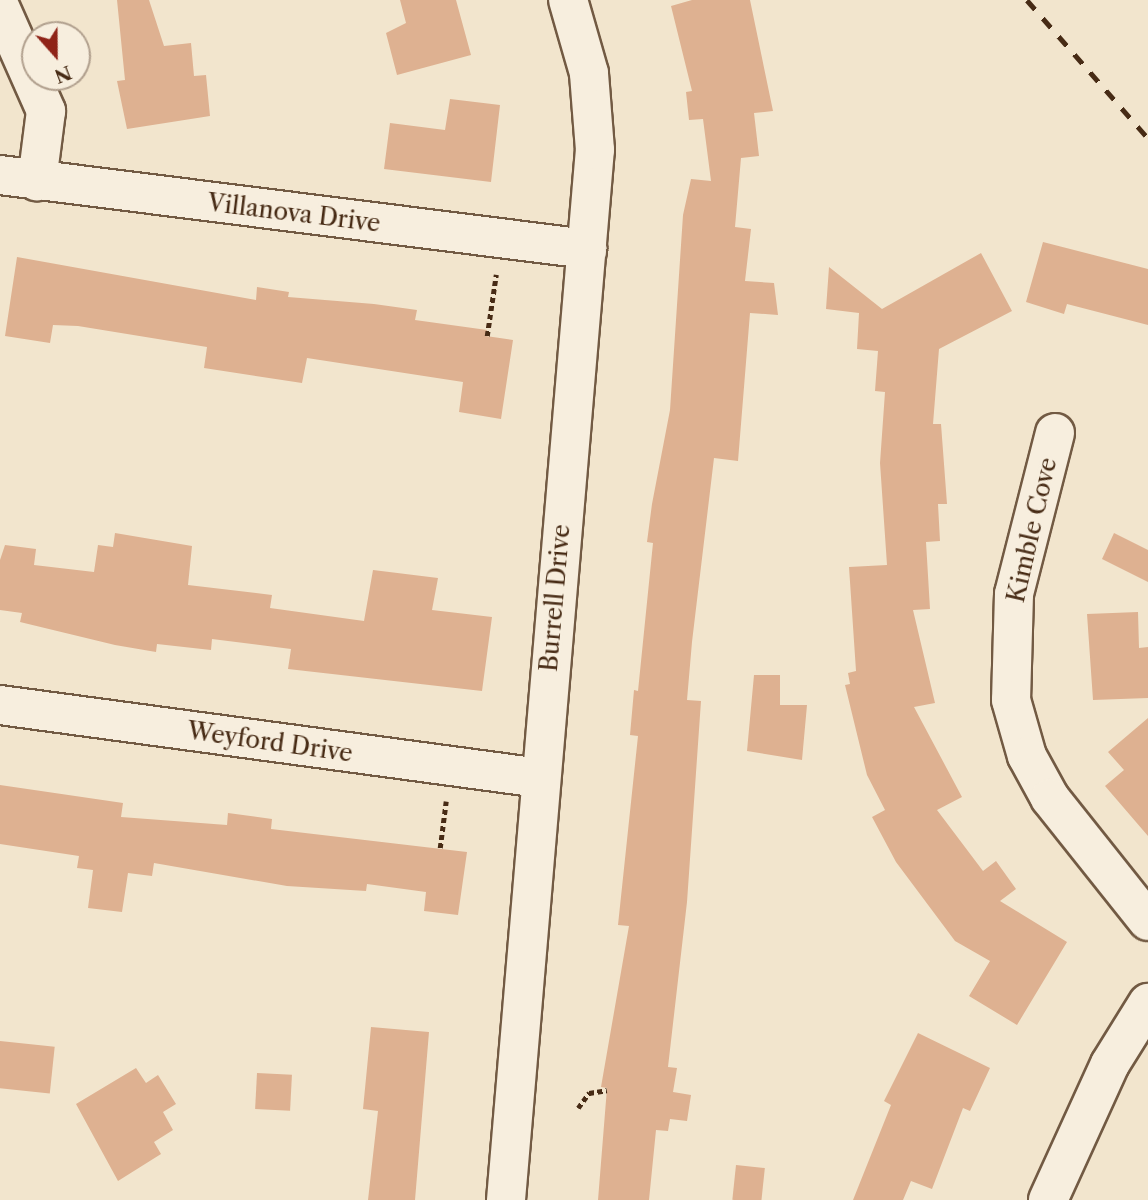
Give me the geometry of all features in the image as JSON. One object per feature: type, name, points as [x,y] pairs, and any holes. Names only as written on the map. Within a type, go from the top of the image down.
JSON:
[{"type":"street","name":"Burrell Drive","points":[[506,1200],[595,150],[590,85],[568,0]]},
{"type":"street","points":[[0,7],[46,111],[37,181]]},
{"type":"street","name":"Villanova Drive","points":[[0,176],[587,249]]},
{"type":"street","name":"Kimble Cove","points":[[1055,433],[1014,594],[1011,700],[1027,756],[1050,798],[1148,921]]},
{"type":"street","name":"Weyford Drive","points":[[0,705],[540,778]]},
{"type":"street","points":[[1048,1200],[1110,1064],[1148,1003]]},
{"type":"path","points":[[487,336],[501,239]]},
{"type":"path","points":[[440,848],[450,766]]},
{"type":"path","points":[[578,1108],[589,1093],[607,1090]]},
{"type":"building","points":[[117,0],[149,0],[164,46],[191,43],[194,76],[206,75],[210,116],[127,129],[117,81],[125,80]]},
{"type":"building","points":[[400,0],[456,0],[471,55],[397,75],[386,33],[406,23]]},
{"type":"building","points":[[692,0],[750,0],[773,111],[754,113],[759,156],[741,158],[735,227],[751,229],[745,281],[774,283],[778,315],[750,313],[738,461],[714,458],[692,642],[687,700],[701,701],[687,902],[668,1067],[677,1068],[673,1092],[691,1095],[687,1121],[670,1119],[668,1131],[656,1130],[649,1200],[598,1200],[607,1088],[601,1087],[629,926],[618,925],[638,736],[630,735],[634,690],[638,691],[653,543],[647,542],[670,410],[683,215],[691,179],[711,181],[703,119],[689,120],[686,92],[692,91],[671,6]]},
{"type":"building","points":[[450,99],[500,105],[491,182],[384,169],[390,123],[445,130]]},
{"type":"building","points":[[1043,242],[1148,269],[1148,325],[1067,304],[1064,314],[1026,302]]},
{"type":"building","points":[[981,253],[1012,311],[939,349],[933,424],[941,424],[947,504],[938,504],[940,541],[926,542],[930,609],[913,610],[935,703],[914,707],[962,797],[937,810],[983,871],[996,861],[1016,889],[1000,901],[1067,942],[1017,1025],[969,996],[990,961],[955,941],[896,862],[872,817],[885,810],[867,775],[845,685],[850,684],[848,673],[856,671],[849,567],[887,565],[880,463],[885,392],[875,391],[878,351],[857,349],[859,313],[826,309],[829,267],[882,309]]},
{"type":"building","points":[[17,257],[256,300],[257,287],[289,292],[288,297],[417,310],[415,320],[487,330],[486,336],[513,340],[501,419],[459,412],[463,382],[307,358],[302,383],[204,368],[207,347],[78,326],[53,325],[50,343],[5,336]]},
{"type":"building","points":[[115,533],[192,546],[188,585],[272,595],[270,608],[364,621],[373,570],[438,578],[432,610],[492,617],[482,691],[288,669],[291,649],[212,639],[211,650],[157,644],[156,652],[20,622],[22,613],[0,610],[0,560],[5,545],[36,549],[34,565],[94,572],[98,545],[113,547]]},
{"type":"building","points":[[1114,533],[1148,550],[1148,582],[1102,559]]},
{"type":"building","points":[[1138,612],[1139,648],[1148,647],[1148,698],[1093,700],[1087,614]]},
{"type":"building","points":[[754,675],[780,675],[780,705],[807,705],[802,760],[747,751]]},
{"type":"building","points":[[1148,718],[1148,836],[1105,786],[1124,770],[1108,752]]},
{"type":"building","points":[[0,785],[123,803],[121,817],[227,825],[228,813],[272,819],[271,829],[467,852],[458,915],[424,911],[426,892],[367,884],[366,891],[287,886],[154,863],[152,876],[128,873],[122,912],[88,908],[93,870],[77,868],[79,856],[0,844]]},
{"type":"building","points":[[371,1027],[429,1032],[415,1200],[368,1200],[378,1111],[363,1109]]},
{"type":"building","points":[[918,1033],[990,1068],[970,1111],[963,1108],[932,1189],[911,1181],[903,1200],[853,1200],[891,1105],[884,1101]]},
{"type":"building","points":[[0,1041],[55,1047],[50,1093],[0,1088]]},
{"type":"building","points":[[136,1068],[146,1083],[158,1075],[176,1104],[163,1112],[173,1130],[154,1142],[161,1154],[118,1181],[76,1104]]},
{"type":"building","points":[[257,1073],[292,1075],[290,1111],[255,1109]]},
{"type":"building","points":[[736,1165],[765,1168],[761,1200],[732,1200]]},
{"type":"railway","points":[[1027,0],[1148,138]]}]
